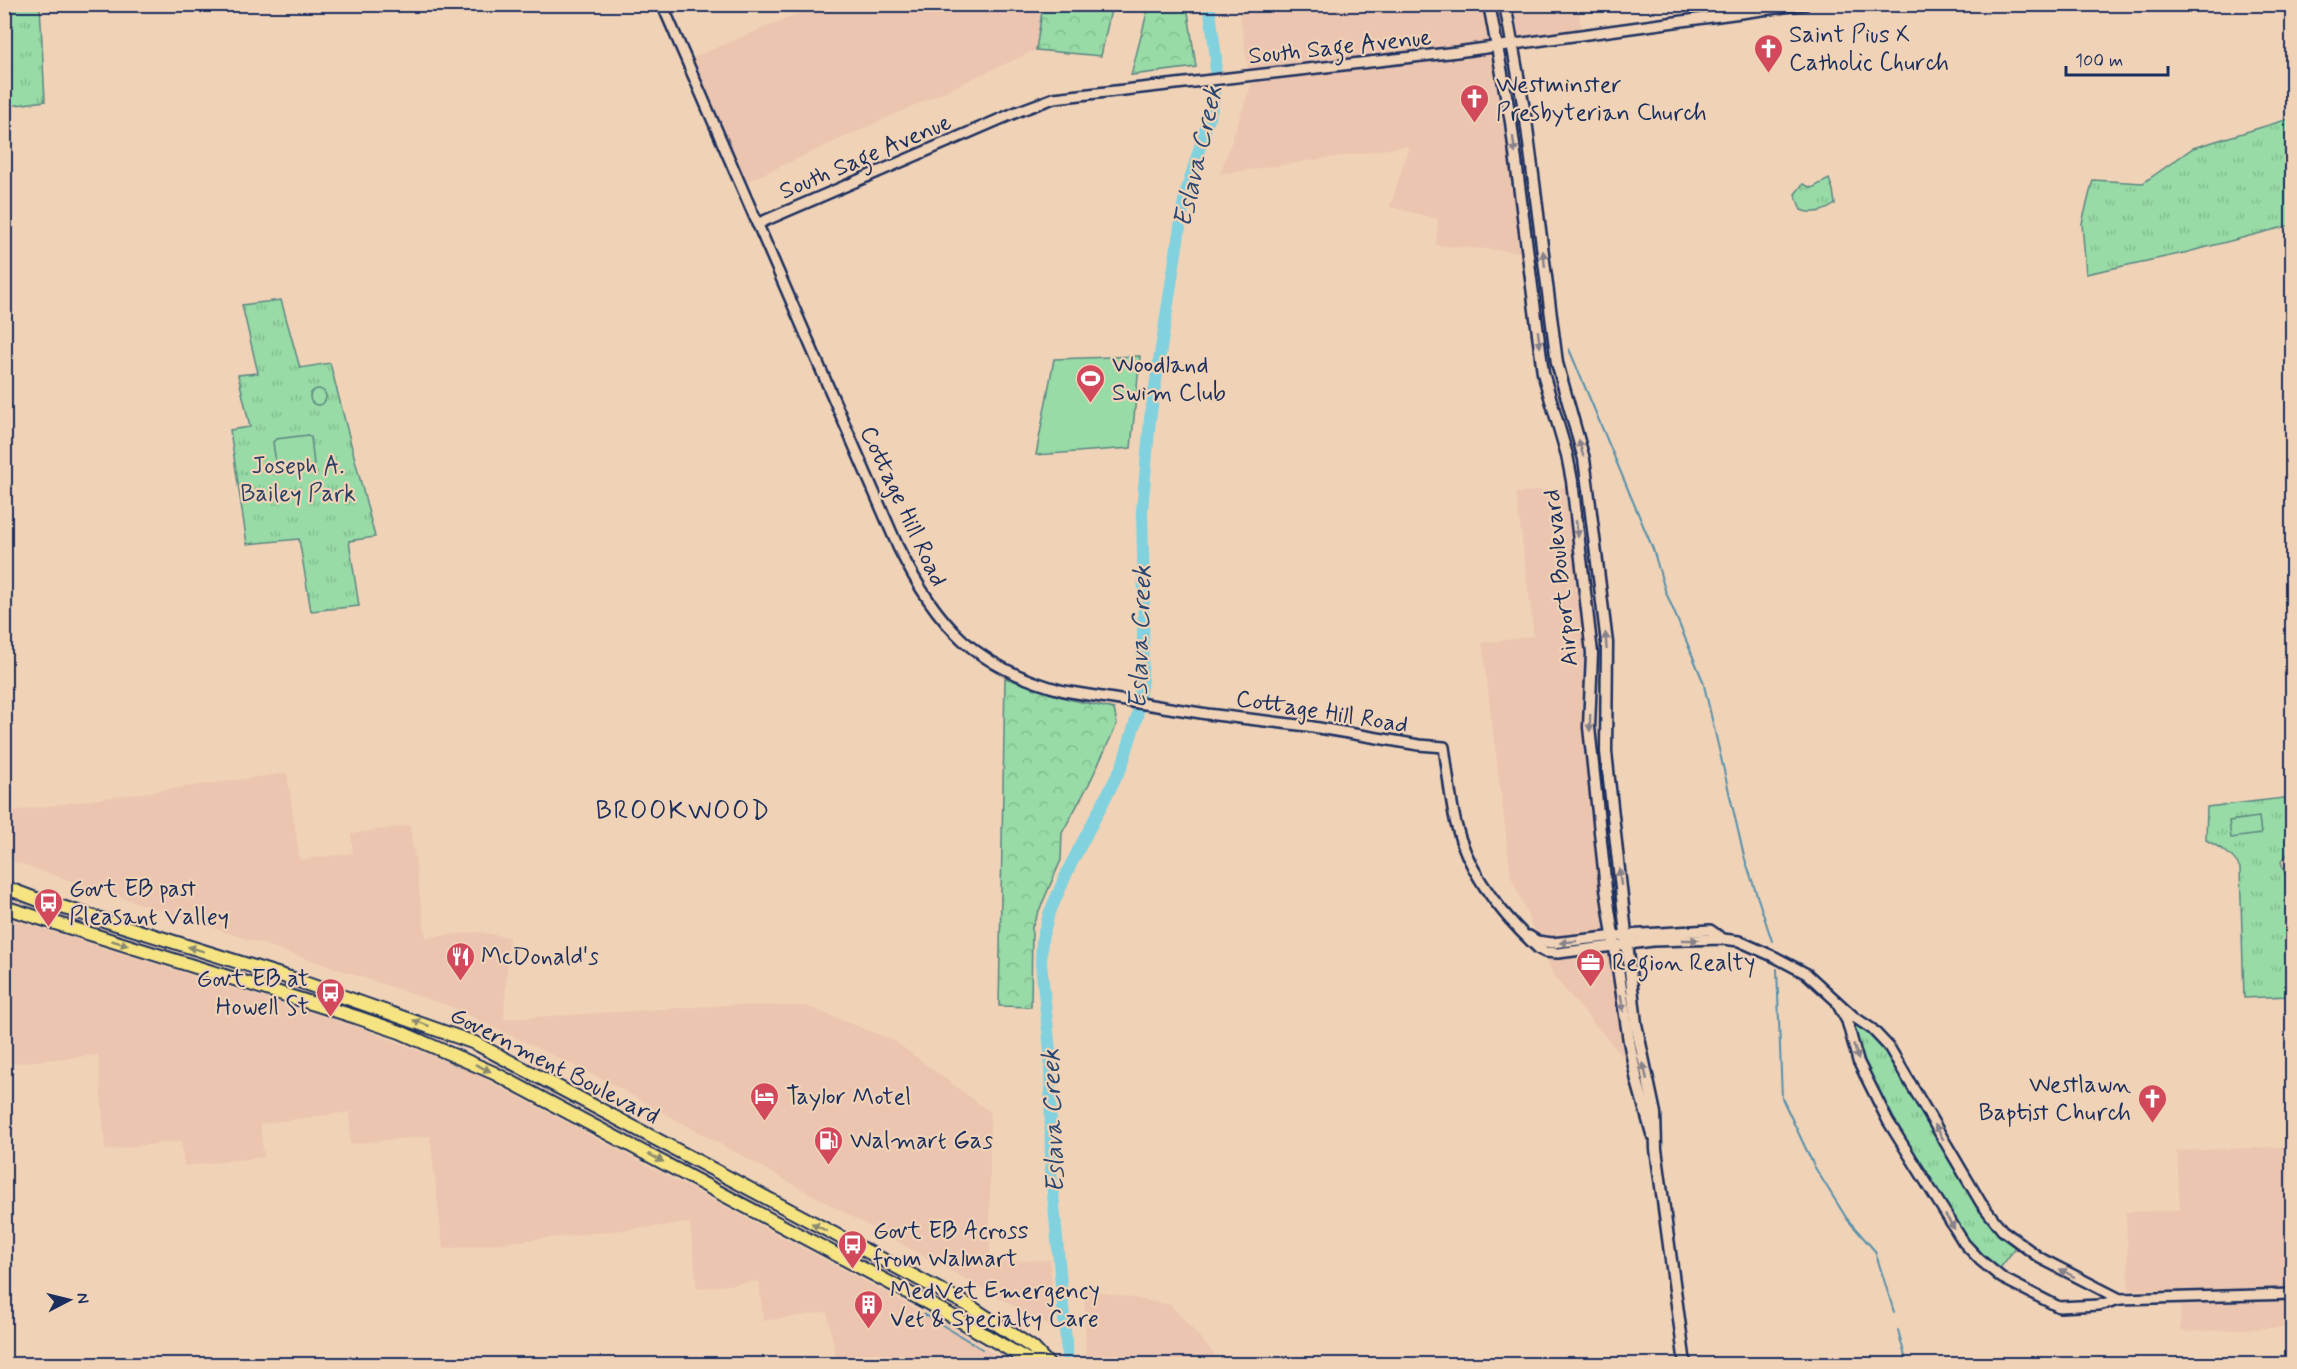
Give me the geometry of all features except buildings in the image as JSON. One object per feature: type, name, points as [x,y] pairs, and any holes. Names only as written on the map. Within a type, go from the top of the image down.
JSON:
[{"type":"main road","name":"Airport Boulevard","points":[[1489,4],[1511,122],[1543,373],[1567,455],[1572,481],[1592,653],[1589,727],[1591,751],[1613,941],[1630,1051],[1656,1149]]},
{"type":"main road","name":"Airport Boulevard","points":[[1505,4],[1526,120],[1557,363],[1584,459],[1588,489],[1607,643],[1606,752],[1636,1024],[1655,1113],[1656,1149],[1685,1365]]},
{"type":"main road","name":"Government Boulevard","points":[[4,887],[293,980],[475,1043],[968,1305],[1033,1348],[1048,1365]]},
{"type":"main road","name":"Government Boulevard","points":[[4,907],[356,1017],[462,1058],[784,1226],[1040,1365]]},
{"type":"street","name":"Cottage Hill Road","points":[[662,4],[898,548],[916,583],[939,617],[952,631],[982,656],[1004,670],[1064,691],[1444,747],[1447,764]]},
{"type":"street","name":"South Sage Avenue","points":[[757,224],[1019,111],[1054,99],[1497,46],[1806,4]]},
{"type":"street","name":"Cottage Hill Road","points":[[1425,746],[1447,764]]},
{"type":"street","points":[[1447,764],[1456,825],[1466,851],[1493,899],[1525,934],[1537,941],[1552,943],[1627,939],[1739,941],[1807,974],[1854,1017],[1876,1033],[1889,1047],[1981,1203],[2002,1230],[2046,1262],[2120,1299]]},
{"type":"street","points":[[1834,998],[1847,1021],[1864,1072],[1897,1136],[1964,1243],[1990,1270],[2002,1278],[2060,1307],[2099,1305],[2120,1299],[2292,1294]]},
{"type":"shaded area","points":[[819,5],[1043,5],[1036,50],[746,182],[692,58]]},
{"type":"shaded area","points":[[1238,5],[1578,5],[1582,32],[1491,39],[1506,133],[1520,252],[1436,245],[1438,219],[1390,207],[1409,146],[1220,174],[1251,85]]},
{"type":"shaded area","points":[[1566,487],[1586,662],[1584,728],[1610,951],[1628,1063],[1554,977],[1511,876],[1482,643],[1534,636],[1516,493]]},
{"type":"shaded area","points":[[287,773],[300,860],[353,853],[351,834],[410,825],[426,937],[478,932],[509,937],[504,1019],[726,1005],[806,1006],[893,1040],[990,1112],[990,1262],[1050,1260],[1054,1328],[604,1080],[449,1006],[5,859],[5,812]]},
{"type":"shaded area","points":[[5,917],[364,1029],[470,1071],[953,1328],[1010,1364],[837,1364],[827,1312],[763,1321],[759,1281],[697,1289],[690,1223],[443,1249],[430,1136],[350,1144],[350,1112],[260,1124],[264,1157],[184,1166],[181,1141],[105,1150],[98,1055],[5,1064]]},
{"type":"shaded area","points":[[2292,1146],[2292,1327],[2180,1332],[2181,1291],[2129,1289],[2126,1212],[2180,1210],[2177,1151]]},
{"type":"shaded area","points":[[1084,1289],[1171,1305],[1223,1364],[1086,1364]]},
{"type":"green space","points":[[4,5],[40,5],[45,101],[10,106]]},
{"type":"green space","points":[[1043,5],[1112,5],[1101,56],[1036,50]]},
{"type":"green space","points":[[1149,5],[1187,5],[1196,67],[1131,75]]},
{"type":"green space","points":[[2292,118],[2292,225],[2184,253],[2086,274],[2082,223],[2093,180],[2143,183],[2193,148]]},
{"type":"green space","points":[[1829,179],[1835,204],[1819,212],[1801,210],[1795,194],[1803,184],[1812,188]]},
{"type":"green space","name":"Joseph A. Bailey Park","points":[[281,300],[300,368],[330,363],[375,537],[349,541],[359,606],[311,611],[299,539],[247,544],[230,430],[250,427],[238,375],[258,373],[242,305]]},
{"type":"green space","name":"Woodland Swim Club","points":[[1140,356],[1131,448],[1036,455],[1054,359]]},
{"type":"green space","points":[[318,389],[326,397],[318,405],[310,397]]},
{"type":"green space","points":[[308,435],[311,437],[314,465],[312,468],[281,472],[277,470],[273,442],[276,439]]},
{"type":"green space","points":[[1005,678],[1068,699],[1114,709],[1117,724],[1089,784],[1062,833],[1061,860],[1032,927],[1031,1007],[999,1006]]},
{"type":"green space","points":[[2292,797],[2292,849],[2281,862],[2287,879],[2290,996],[2244,998],[2240,868],[2230,855],[2206,840],[2207,807]]},
{"type":"green space","points":[[2259,817],[2261,834],[2231,838],[2229,821]]},
{"type":"green space","points":[[1858,1024],[1882,1044],[1996,1228],[2014,1245],[2014,1250],[2000,1268],[1994,1268],[1965,1238],[1937,1194],[1863,1066],[1853,1027]]},
{"type":"waterway","name":"Eslava Creek","points":[[1068,1364],[1051,1171],[1050,1051],[1041,963],[1042,939],[1049,914],[1069,868],[1122,766],[1137,717],[1142,678],[1144,594],[1142,511],[1150,419],[1185,195],[1213,105],[1216,58],[1209,4]]},
{"type":"waterway","points":[[1569,349],[1653,549],[1665,590],[1703,681],[1744,856],[1772,941]]},
{"type":"waterway","points":[[1777,969],[1782,1098],[1814,1166],[1847,1219],[1875,1251],[1894,1312]]},
{"type":"waterway","points":[[924,1314],[982,1349]]},
{"type":"waterway","points":[[1898,1330],[1907,1364]]},
{"type":"place","name":"Saint Pius X Catholic Church","points":[[1768,74]]},
{"type":"place","name":"Westminster Presbyterian Church","points":[[1475,124]]},
{"type":"place","name":"Woodland Swim Club","points":[[1091,404]]},
{"type":"place","name":"Govt EB past Pleasant Valley","points":[[48,928]]},
{"type":"place","name":"McDonald's","points":[[460,982]]},
{"type":"place","name":"Region Realty","points":[[1591,988]]},
{"type":"place","name":"Govt EB at Howell St","points":[[330,1018]]},
{"type":"place","name":"Taylor Motel","points":[[765,1122]]},
{"type":"place","name":"Westlawn Baptist Church","points":[[2152,1124]]},
{"type":"place","name":"Walmart Gas","points":[[829,1166]]},
{"type":"place","name":"Govt EB Across from Walmart","points":[[852,1270]]},
{"type":"place","name":"MedVet Emergency Vet & Specialty Care","points":[[869,1330]]},
{"type":"district","name":"BROOKWOOD","points":[[683,810]]}]
